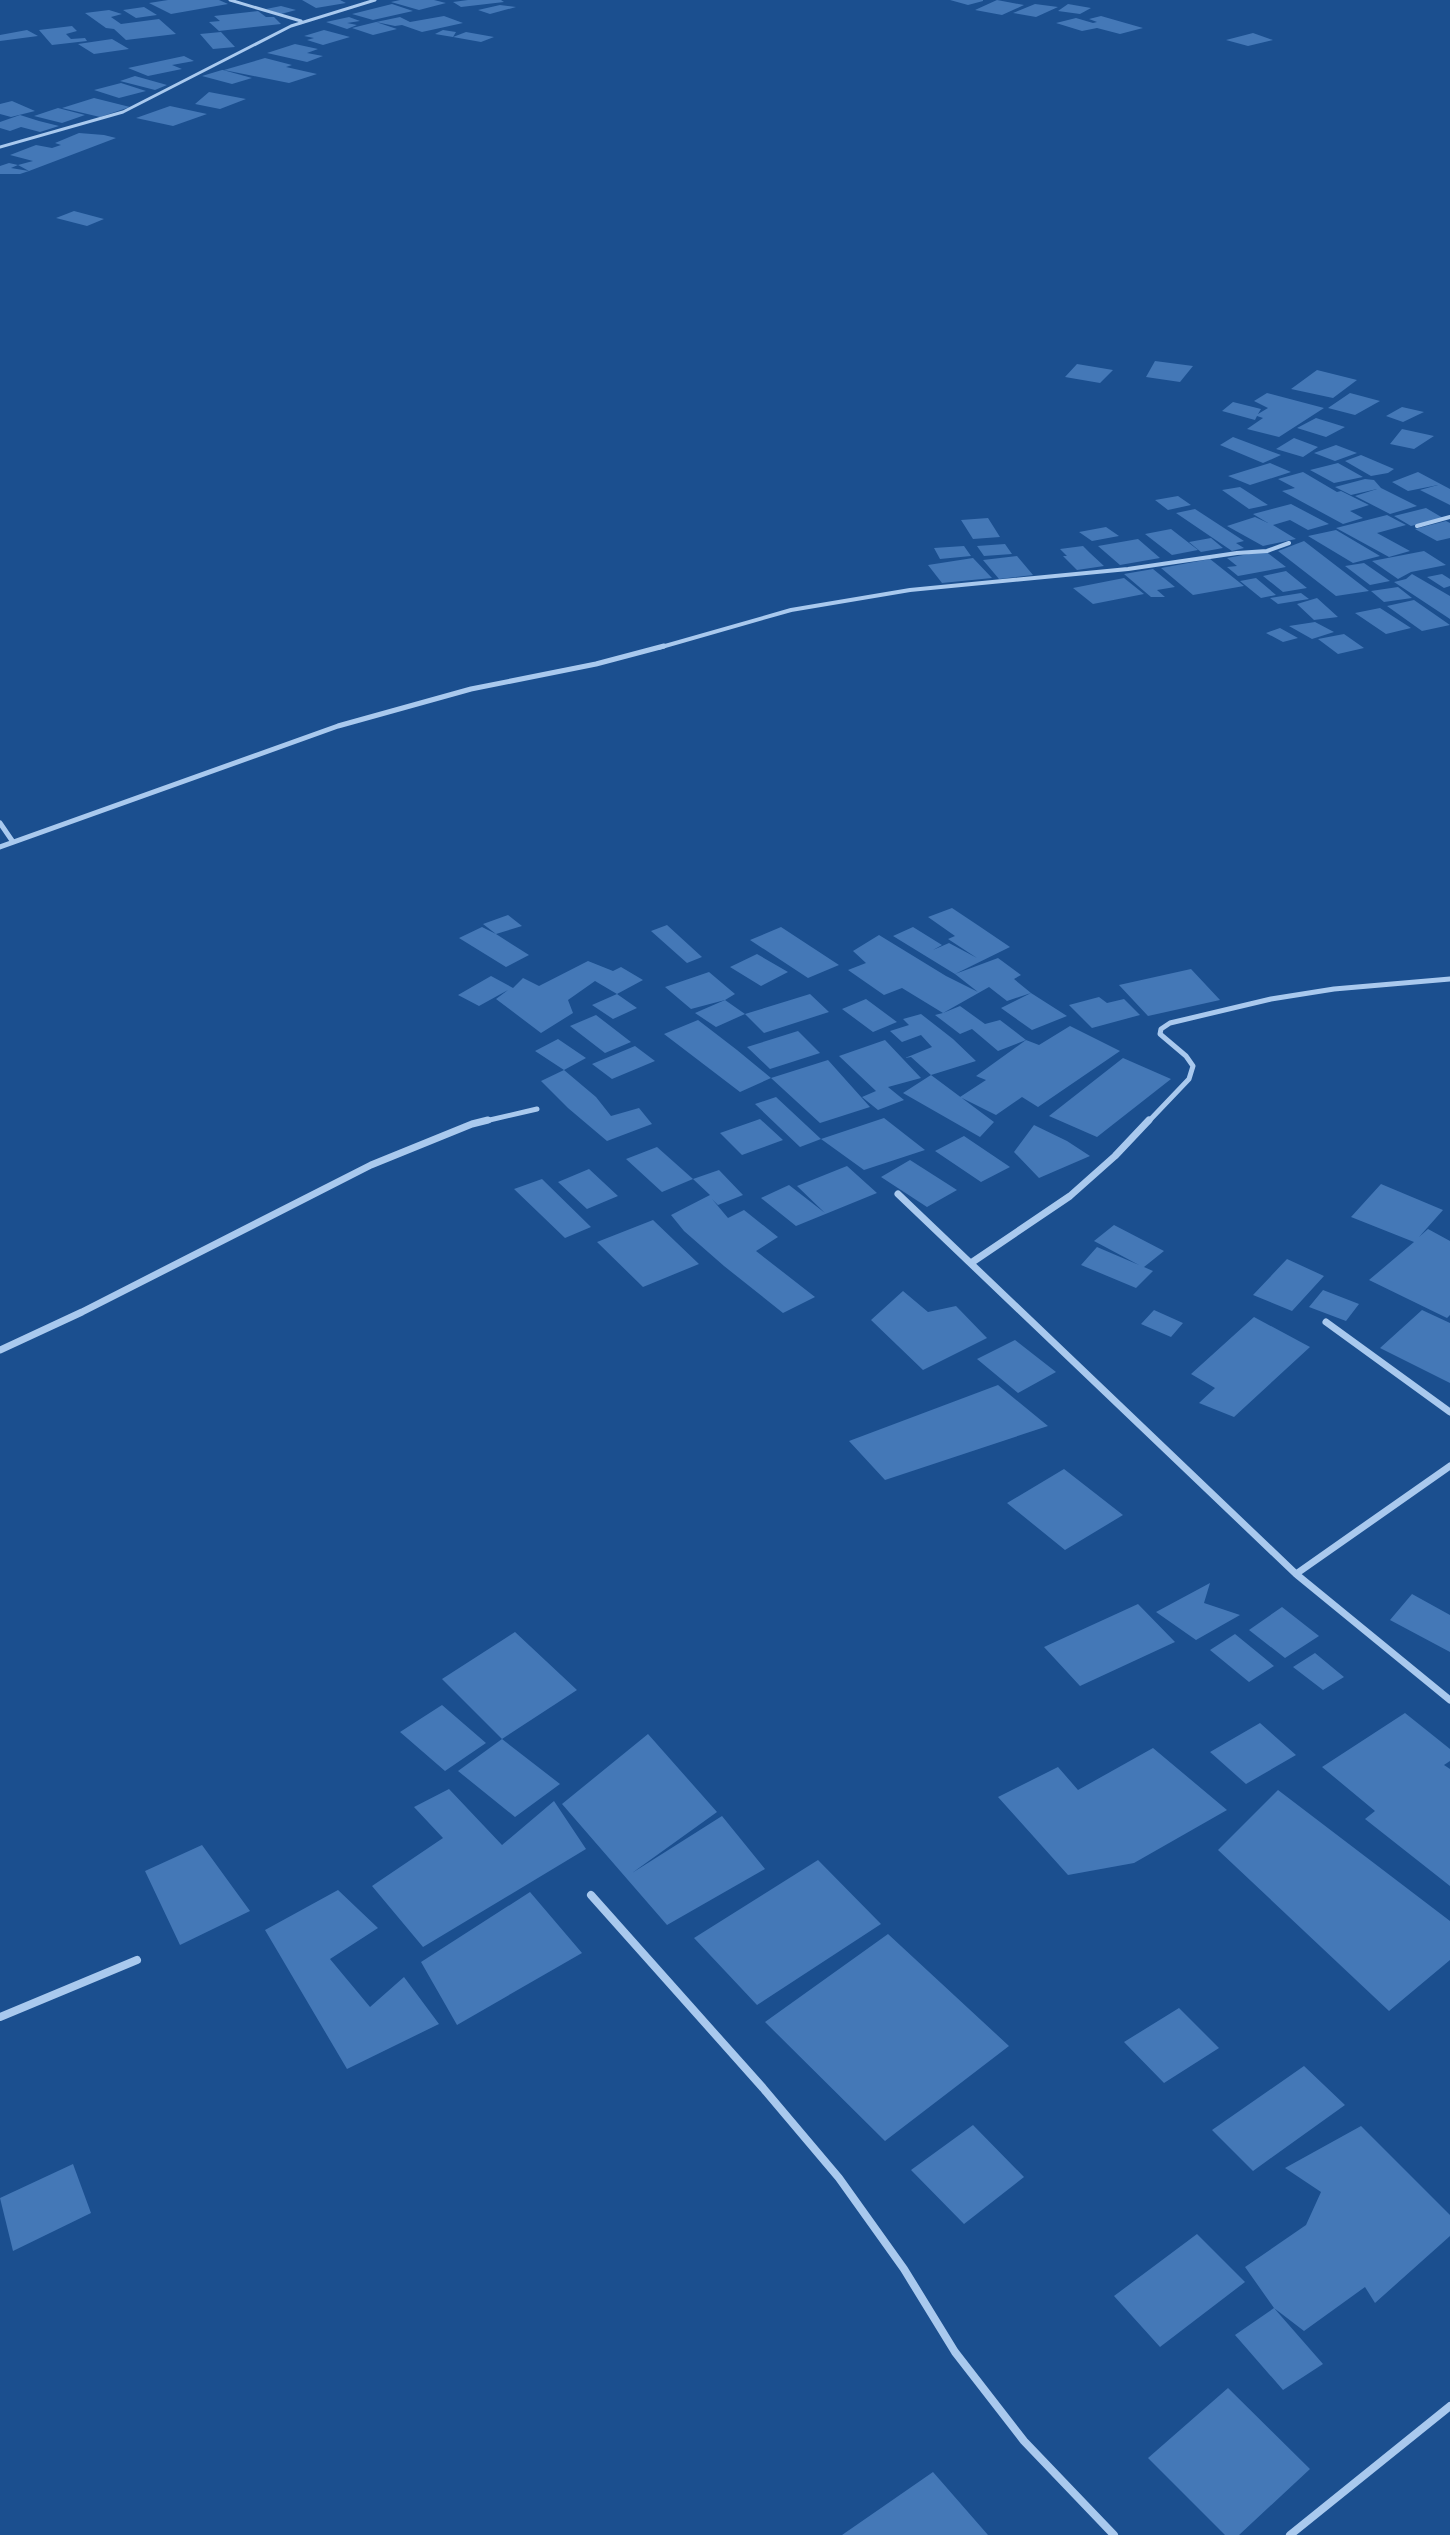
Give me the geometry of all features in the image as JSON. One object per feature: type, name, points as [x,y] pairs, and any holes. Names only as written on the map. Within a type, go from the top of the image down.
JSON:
[{"type":"street","points":[[230,0],[302,21]]},
{"type":"street","points":[[0,147],[123,112],[302,21],[375,0]]},
{"type":"street","points":[[1417,526],[1450,517]]},
{"type":"street","points":[[0,847],[338,726],[471,689],[596,664],[791,610],[910,590],[1128,569],[1237,553],[1267,551],[1289,543]]},
{"type":"street","points":[[0,823],[13,842]]},
{"type":"street","points":[[971,1263],[1070,1196],[1115,1156],[1189,1079],[1193,1066],[1187,1056],[1160,1034],[1161,1029],[1170,1023],[1271,999],[1334,988],[1450,979]]},
{"type":"street","points":[[0,1350],[82,1312],[371,1165],[472,1124],[537,1109]]},
{"type":"street","points":[[898,1194],[1132,1420],[1296,1574],[1450,1700]]},
{"type":"street","points":[[1326,1322],[1450,1412]]},
{"type":"street","points":[[1296,1574],[1450,1466]]},
{"type":"street","points":[[591,1895],[755,2079],[839,2178],[904,2269],[955,2352],[1024,2441],[1114,2535]]},
{"type":"street","points":[[0,2018],[137,1960]]},
{"type":"street","points":[[1290,2535],[1450,2406]]},
{"type":"building","points":[[168,0],[219,0],[228,4],[171,14],[149,3]]},
{"type":"building","points":[[302,0],[340,0],[346,3],[316,8]]},
{"type":"building","points":[[434,0],[446,3],[419,10],[391,2]]},
{"type":"building","points":[[501,0],[504,2],[461,7],[453,2]]},
{"type":"building","points":[[950,0],[983,0],[983,1],[968,5]]},
{"type":"building","points":[[997,0],[1024,5],[1002,15],[975,10]]},
{"type":"building","points":[[392,4],[413,11],[373,20],[352,14]]},
{"type":"building","points":[[1035,4],[1058,7],[1036,17],[1013,13]]},
{"type":"building","points":[[1068,4],[1091,8],[1080,14],[1058,11]]},
{"type":"building","points":[[500,5],[516,7],[490,14],[478,10]]},
{"type":"building","points":[[281,6],[296,10],[281,14],[266,9]]},
{"type":"building","points":[[144,7],[157,15],[136,18],[123,10]]},
{"type":"building","points":[[109,10],[122,14],[111,17],[121,24],[159,19],[176,34],[126,40],[114,29],[106,28],[85,13]]},
{"type":"building","points":[[258,11],[266,17],[274,17],[281,24],[219,31],[209,22],[220,21],[214,16]]},
{"type":"building","points":[[444,16],[463,23],[422,32],[402,25],[376,22],[400,17],[410,22]]},
{"type":"building","points":[[1101,16],[1143,28],[1120,34],[1097,28],[1082,31],[1056,23],[1076,18],[1093,23],[1097,22],[1089,19]]},
{"type":"building","points":[[349,17],[360,21],[347,23],[357,25],[347,29],[326,22]]},
{"type":"building","points":[[376,22],[397,29],[373,35],[352,28]]},
{"type":"building","points":[[72,26],[77,31],[66,34],[71,39],[85,38],[87,41],[52,45],[39,30]]},
{"type":"building","points":[[27,30],[38,36],[0,41],[0,35]]},
{"type":"building","points":[[324,30],[350,37],[323,45],[307,40],[314,38],[304,36]]},
{"type":"building","points":[[443,30],[456,32],[453,37],[435,34]]},
{"type":"building","points":[[221,32],[235,47],[213,49],[200,34]]},
{"type":"building","points":[[466,32],[494,37],[481,42],[453,37]]},
{"type":"building","points":[[1253,33],[1273,40],[1248,46],[1226,40]]},
{"type":"building","points":[[112,39],[129,49],[94,54],[78,44]]},
{"type":"building","points":[[295,44],[318,49],[307,53],[323,56],[307,62],[267,53]]},
{"type":"building","points":[[184,56],[194,61],[172,65],[182,69],[148,76],[128,68]]},
{"type":"building","points":[[265,58],[292,65],[286,67],[317,74],[289,83],[224,70]]},
{"type":"building","points":[[222,70],[252,78],[232,84],[202,76]]},
{"type":"building","points":[[135,76],[167,85],[155,90],[120,81]]},
{"type":"building","points":[[121,83],[146,91],[119,98],[94,90]]},
{"type":"building","points":[[209,92],[246,99],[220,109],[195,104]]},
{"type":"building","points":[[94,98],[130,107],[100,117],[62,108]]},
{"type":"building","points":[[12,101],[35,111],[11,117],[0,114],[0,104]]},
{"type":"building","points":[[170,106],[207,114],[173,126],[136,118]]},
{"type":"building","points":[[58,108],[85,115],[62,123],[34,116]]},
{"type":"building","points":[[20,115],[59,126],[40,132],[21,127],[10,131],[0,128],[0,122]]},
{"type":"building","points":[[79,133],[116,138],[29,171],[18,165],[33,161],[10,155],[36,145],[52,148],[61,145],[55,143]]},
{"type":"building","points":[[9,163],[18,165],[11,168],[29,171],[20,174],[0,174],[0,166]]},
{"type":"building","points":[[74,211],[104,219],[87,226],[56,218]]},
{"type":"building","points":[[1155,361],[1193,366],[1180,382],[1146,377]]},
{"type":"building","points":[[1077,364],[1113,370],[1100,383],[1065,377]]},
{"type":"building","points":[[1317,370],[1357,380],[1333,398],[1291,389]]},
{"type":"building","points":[[1267,393],[1324,408],[1279,437],[1247,429],[1263,418],[1257,416],[1255,420],[1222,411],[1233,402],[1261,409],[1258,414],[1268,408],[1254,401]]},
{"type":"building","points":[[1350,393],[1380,401],[1355,415],[1328,408]]},
{"type":"building","points":[[1402,407],[1424,412],[1403,422],[1386,416]]},
{"type":"building","points":[[1316,418],[1345,427],[1326,437],[1297,428]]},
{"type":"building","points":[[1402,429],[1434,436],[1414,449],[1390,444]]},
{"type":"building","points":[[1233,437],[1281,455],[1263,463],[1220,445]]},
{"type":"building","points":[[1294,438],[1318,447],[1303,457],[1276,449]]},
{"type":"building","points":[[1336,445],[1357,453],[1335,461],[1314,453]]},
{"type":"building","points":[[1361,455],[1394,469],[1388,473],[1371,476],[1345,461]]},
{"type":"building","points":[[1270,463],[1291,472],[1250,485],[1228,476]]},
{"type":"building","points":[[1338,463],[1363,477],[1334,483],[1310,470]]},
{"type":"building","points":[[1303,472],[1337,492],[1341,491],[1369,505],[1350,511],[1363,518],[1343,524],[1282,491],[1295,488],[1278,479]]},
{"type":"building","points":[[1418,472],[1450,489],[1450,505],[1420,490],[1438,485],[1408,491],[1392,482]]},
{"type":"building","points":[[1365,479],[1374,480],[1381,488],[1417,506],[1390,514],[1355,496],[1377,489],[1351,495],[1335,487]]},
{"type":"building","points":[[1240,487],[1268,505],[1249,509],[1222,490]]},
{"type":"building","points":[[1178,496],[1191,505],[1168,510],[1155,500]]},
{"type":"building","points":[[1291,504],[1329,524],[1308,530],[1290,520],[1273,525],[1296,539],[1263,546],[1227,526],[1255,517],[1268,523],[1253,514]]},
{"type":"building","points":[[1426,508],[1443,518],[1411,526],[1394,516]]},
{"type":"building","points":[[1195,509],[1244,541],[1236,543],[1244,548],[1232,551],[1176,513]]},
{"type":"building","points":[[1387,515],[1406,525],[1377,533],[1410,551],[1389,557],[1336,528]]},
{"type":"building","points":[[988,518],[1000,537],[973,539],[961,520]]},
{"type":"building","points":[[1446,521],[1450,523],[1450,538],[1437,541],[1415,529]]},
{"type":"building","points":[[1106,527],[1119,536],[1092,541],[1079,532]]},
{"type":"building","points":[[1171,529],[1198,550],[1172,555],[1145,534]]},
{"type":"building","points":[[1336,530],[1380,556],[1353,563],[1308,536]]},
{"type":"building","points":[[1211,538],[1223,548],[1201,552],[1189,542]]},
{"type":"building","points":[[1138,539],[1160,558],[1120,565],[1098,546]]},
{"type":"building","points":[[1304,541],[1369,591],[1336,596],[1278,551]]},
{"type":"building","points":[[1005,544],[1012,554],[984,556],[977,546]]},
{"type":"building","points":[[964,546],[971,556],[940,559],[934,548]]},
{"type":"building","points":[[1083,546],[1104,566],[1077,570],[1063,556],[1067,556],[1060,549]]},
{"type":"building","points":[[1265,551],[1286,567],[1238,576],[1227,567],[1237,566],[1227,558]]},
{"type":"building","points":[[1424,551],[1446,565],[1411,572],[1398,579],[1372,561]]},
{"type":"building","points":[[1017,556],[1033,575],[999,579],[983,560]]},
{"type":"building","points":[[973,558],[992,578],[942,583],[928,565]]},
{"type":"building","points":[[1210,559],[1244,586],[1193,595],[1161,568]]},
{"type":"building","points":[[1364,563],[1390,581],[1370,585],[1345,566]]},
{"type":"building","points":[[1153,569],[1175,587],[1157,590],[1165,597],[1151,597],[1124,574]]},
{"type":"building","points":[[1286,571],[1307,588],[1283,592],[1263,576]]},
{"type":"building","points":[[1412,574],[1450,596],[1450,619],[1394,582],[1406,579]]},
{"type":"building","points":[[1442,574],[1450,579],[1450,586],[1444,588],[1427,577]]},
{"type":"building","points":[[1124,578],[1144,594],[1093,604],[1073,588]]},
{"type":"building","points":[[1256,578],[1276,595],[1261,598],[1240,581]]},
{"type":"building","points":[[1398,587],[1412,598],[1384,602],[1371,591]]},
{"type":"building","points":[[1301,593],[1309,599],[1278,604],[1270,598]]},
{"type":"building","points":[[1317,598],[1338,617],[1314,620],[1297,604]]},
{"type":"building","points":[[1414,600],[1450,625],[1422,631],[1387,606]]},
{"type":"building","points":[[1380,608],[1411,628],[1386,634],[1355,613]]},
{"type":"building","points":[[1315,622],[1334,632],[1312,639],[1289,626]]},
{"type":"building","points":[[1280,628],[1298,638],[1283,642],[1266,633]]},
{"type":"building","points":[[1344,634],[1364,648],[1338,654],[1318,639]]},
{"type":"building","points":[[952,908],[1010,947],[955,974],[893,936],[913,927],[942,945],[933,950],[949,943],[977,958],[948,939],[955,936],[928,917]]},
{"type":"building","points":[[508,915],[522,926],[496,934],[483,924]]},
{"type":"building","points":[[667,925],[702,957],[687,963],[651,931]]},
{"type":"building","points":[[482,927],[529,955],[506,967],[459,938]]},
{"type":"building","points":[[781,927],[839,965],[808,978],[750,940]]},
{"type":"building","points":[[879,935],[946,976],[978,992],[955,974],[998,958],[1021,975],[1014,979],[1031,993],[1007,1001],[989,987],[943,1013],[902,988],[884,995],[848,970],[866,963],[853,951]]},
{"type":"building","points":[[757,954],[788,972],[761,986],[730,967]]},
{"type":"building","points":[[588,961],[613,971],[621,967],[643,980],[617,994],[595,981],[568,1000],[573,1013],[541,1033],[496,999],[508,990],[479,1006],[458,995],[491,976],[513,988],[523,978],[539,986]]},
{"type":"building","points":[[1191,969],[1220,1000],[1148,1016],[1119,985]]},
{"type":"building","points":[[709,972],[735,994],[725,1000],[691,1009],[665,987]]},
{"type":"building","points":[[1031,993],[1067,1016],[1032,1030],[1001,1008]]},
{"type":"building","points":[[617,994],[637,1008],[613,1019],[592,1005]]},
{"type":"building","points":[[810,994],[829,1012],[764,1033],[745,1014]]},
{"type":"building","points":[[1099,997],[1107,1003],[1124,999],[1140,1015],[1092,1028],[1069,1005]]},
{"type":"building","points":[[866,999],[897,1022],[873,1032],[842,1009]]},
{"type":"building","points":[[725,1000],[745,1014],[716,1027],[695,1013]]},
{"type":"building","points":[[960,1006],[985,1024],[1000,1020],[1026,1040],[998,1051],[972,1029],[960,1034],[935,1015]]},
{"type":"building","points":[[921,1014],[976,1061],[931,1075],[911,1057],[905,1058],[932,1047],[921,1035],[902,1042],[890,1031],[909,1025],[903,1019]]},
{"type":"building","points":[[596,1015],[631,1042],[605,1053],[570,1026]]},
{"type":"building","points":[[698,1020],[771,1078],[740,1092],[664,1034]]},
{"type":"building","points":[[1070,1026],[1120,1051],[1038,1107],[1022,1097],[996,1115],[960,1097],[986,1080],[976,1076],[1026,1040],[1039,1045]]},
{"type":"building","points":[[798,1031],[820,1053],[770,1069],[747,1047]]},
{"type":"building","points":[[558,1039],[586,1058],[564,1070],[535,1051]]},
{"type":"building","points":[[885,1040],[921,1078],[888,1087],[904,1100],[878,1110],[862,1097],[876,1091],[839,1056]]},
{"type":"building","points":[[635,1046],[655,1061],[612,1079],[592,1064]]},
{"type":"building","points":[[1123,1058],[1171,1079],[1097,1137],[1049,1116]]},
{"type":"building","points":[[828,1060],[870,1107],[820,1123],[771,1078]]},
{"type":"building","points":[[564,1070],[596,1097],[611,1116],[639,1108],[652,1124],[607,1141],[568,1108],[541,1081]]},
{"type":"building","points":[[931,1075],[994,1122],[980,1137],[903,1093]]},
{"type":"building","points":[[776,1097],[821,1139],[800,1147],[755,1104]]},
{"type":"building","points":[[884,1118],[925,1150],[864,1170],[821,1139]]},
{"type":"building","points":[[760,1119],[783,1140],[742,1155],[720,1133]]},
{"type":"building","points":[[1034,1125],[1067,1141],[1090,1156],[1039,1178],[1014,1152]]},
{"type":"building","points":[[964,1136],[1010,1167],[981,1182],[935,1151]]},
{"type":"building","points":[[657,1147],[693,1179],[662,1192],[626,1159]]},
{"type":"building","points":[[910,1160],[957,1190],[927,1207],[881,1177]]},
{"type":"building","points":[[847,1166],[877,1193],[796,1226],[761,1198],[789,1185],[825,1213],[797,1186]]},
{"type":"building","points":[[589,1169],[618,1196],[587,1209],[558,1182]]},
{"type":"building","points":[[719,1170],[743,1195],[718,1205],[712,1199],[728,1218],[744,1210],[778,1237],[756,1251],[815,1297],[783,1313],[684,1231],[671,1215],[710,1195],[693,1179]]},
{"type":"building","points":[[542,1179],[591,1227],[565,1238],[514,1189]]},
{"type":"building","points":[[1381,1184],[1443,1210],[1419,1237],[1428,1229],[1450,1241],[1450,1315],[1447,1318],[1369,1280],[1414,1242],[1351,1217]]},
{"type":"building","points":[[653,1220],[699,1264],[643,1287],[597,1242]]},
{"type":"building","points":[[1114,1225],[1164,1251],[1144,1267],[1153,1271],[1136,1288],[1081,1265],[1097,1247],[1139,1265],[1094,1241]]},
{"type":"building","points":[[1287,1259],[1324,1276],[1292,1311],[1253,1295]]},
{"type":"building","points":[[1323,1290],[1359,1304],[1346,1321],[1309,1307]]},
{"type":"building","points":[[903,1291],[928,1312],[956,1306],[987,1338],[923,1370],[871,1320]]},
{"type":"building","points":[[1154,1310],[1183,1323],[1171,1337],[1141,1324]]},
{"type":"building","points":[[1422,1310],[1450,1323],[1450,1383],[1380,1348]]},
{"type":"building","points":[[1254,1317],[1310,1347],[1234,1417],[1199,1403],[1215,1388],[1191,1374]]},
{"type":"building","points":[[1015,1340],[1056,1372],[1018,1393],[977,1359]]},
{"type":"building","points":[[998,1385],[1048,1426],[885,1480],[849,1441]]},
{"type":"building","points":[[1064,1469],[1123,1515],[1065,1550],[1007,1503]]},
{"type":"building","points":[[1210,1583],[1204,1603],[1240,1615],[1196,1640],[1156,1612]]},
{"type":"building","points":[[1412,1594],[1450,1615],[1450,1652],[1390,1620]]},
{"type":"building","points":[[1138,1604],[1175,1642],[1080,1686],[1044,1647]]},
{"type":"building","points":[[1282,1607],[1319,1636],[1285,1658],[1249,1630]]},
{"type":"building","points":[[515,1632],[577,1690],[502,1739],[442,1679]]},
{"type":"building","points":[[1235,1634],[1274,1666],[1249,1682],[1210,1650]]},
{"type":"building","points":[[1315,1653],[1344,1677],[1323,1690],[1293,1667]]},
{"type":"building","points":[[442,1705],[486,1743],[445,1771],[400,1732]]},
{"type":"building","points":[[1405,1713],[1450,1749],[1450,1761],[1444,1765],[1450,1769],[1450,1886],[1365,1819],[1375,1811],[1322,1767]]},
{"type":"building","points":[[1260,1723],[1296,1755],[1246,1784],[1210,1752]]},
{"type":"building","points":[[648,1734],[717,1812],[632,1873],[722,1816],[765,1869],[667,1925],[562,1804]]},
{"type":"building","points":[[502,1739],[560,1784],[515,1817],[458,1771]]},
{"type":"building","points":[[1153,1748],[1227,1810],[1134,1863],[1068,1875],[998,1797],[1058,1767],[1078,1790]]},
{"type":"building","points":[[449,1789],[502,1845],[554,1801],[586,1849],[423,1947],[372,1886],[443,1838],[414,1807]]},
{"type":"building","points":[[1278,1790],[1450,1921],[1450,1960],[1389,2011],[1218,1850]]},
{"type":"building","points":[[202,1845],[250,1911],[180,1945],[145,1871]]},
{"type":"building","points":[[818,1860],[881,1924],[757,2005],[694,1938]]},
{"type":"building","points":[[338,1890],[378,1928],[330,1959],[370,2007],[404,1977],[439,2024],[347,2069],[265,1930]]},
{"type":"building","points":[[530,1892],[582,1953],[457,2025],[421,1962]]},
{"type":"building","points":[[888,1934],[1009,2046],[885,2141],[765,2022]]},
{"type":"building","points":[[1179,2008],[1219,2048],[1164,2083],[1124,2042]]},
{"type":"building","points":[[1304,2066],[1345,2105],[1253,2171],[1212,2130]]},
{"type":"building","points":[[973,2125],[1024,2177],[964,2224],[911,2170]]},
{"type":"building","points":[[1361,2126],[1450,2215],[1450,2236],[1375,2303],[1365,2287],[1304,2331],[1274,2308],[1245,2267],[1306,2225],[1321,2192],[1285,2168]]},
{"type":"building","points":[[73,2164],[91,2213],[13,2251],[0,2198]]},
{"type":"building","points":[[1197,2234],[1245,2282],[1160,2347],[1114,2296]]},
{"type":"building","points":[[1274,2308],[1323,2364],[1283,2390],[1235,2335]]},
{"type":"building","points":[[1228,2388],[1310,2469],[1239,2535],[1225,2535],[1148,2458]]},
{"type":"building","points":[[933,2472],[988,2535],[842,2535]]}]
